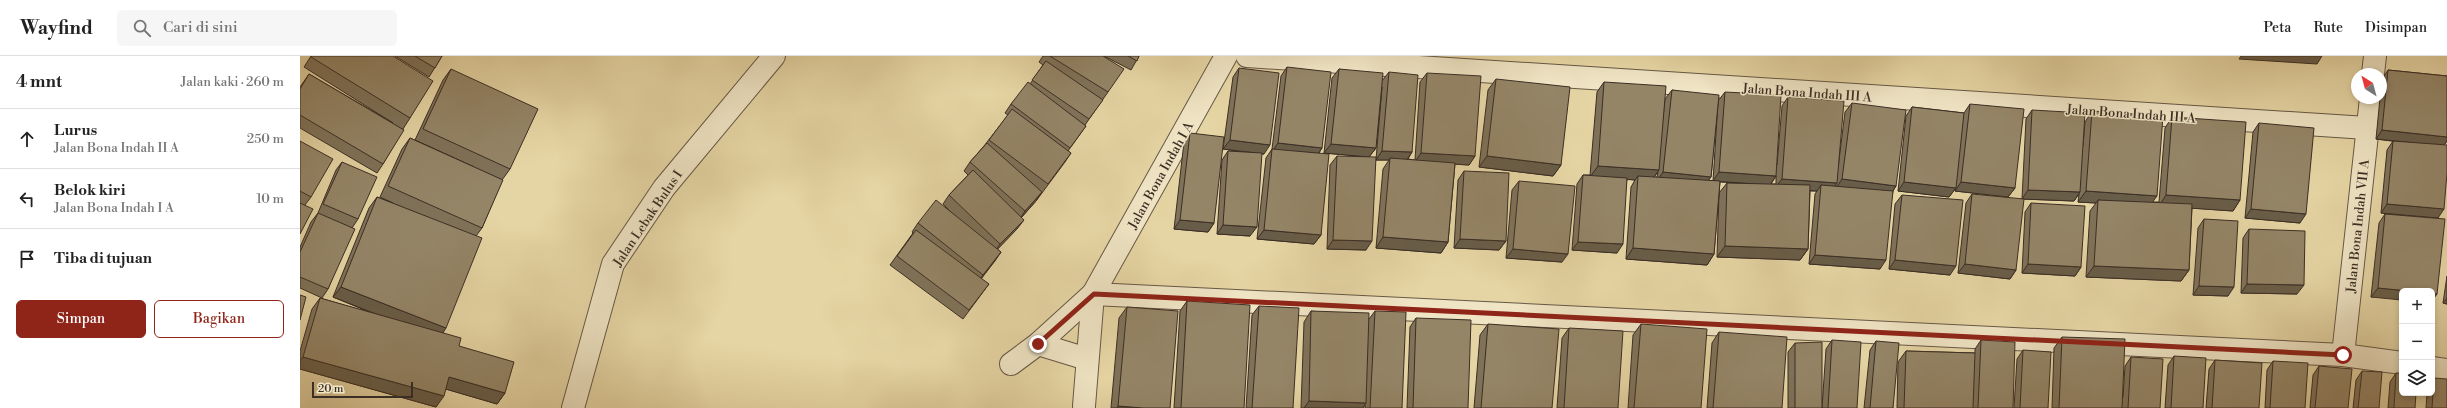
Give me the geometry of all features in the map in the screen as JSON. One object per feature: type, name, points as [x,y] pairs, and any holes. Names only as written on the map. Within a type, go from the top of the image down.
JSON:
[{"type":"street","name":"Jalan Lebak Bulus I","points":[[573,408],[613,264],[664,188],[774,56]]},
{"type":"street","name":"Jalan Bona Indah I A","points":[[1011,364],[1038,344],[1094,294],[1226,56]]},
{"type":"street","name":"Jalan Bona Indah III A","points":[[1247,56],[2367,128]]},
{"type":"street","points":[[2374,68],[2375,56]]},
{"type":"street","name":"Jalan Bona Indah VII A","points":[[2343,355],[2369,104]]},
{"type":"street","name":"Jalan Bona Indah I A","points":[[1084,406],[1094,294]]},
{"type":"street","points":[[1094,294],[2343,355],[2399,363]]},
{"type":"street","points":[[1038,344],[1087,359]]},
{"type":"street","points":[[2435,368],[2447,370]]},
{"type":"building","points":[[393,56],[433,81],[410,118],[311,57]]},
{"type":"building","points":[[415,56],[442,56],[435,68]]},
{"type":"building","points":[[1050,56],[1103,56],[1124,69],[1108,92]]},
{"type":"building","points":[[1128,56],[1139,56],[1137,61]]},
{"type":"building","points":[[1046,61],[1103,100],[1089,119],[1032,80]]},
{"type":"building","points":[[1287,67],[1331,72],[1322,148],[1278,143]]},
{"type":"building","points":[[1239,68],[1279,73],[1270,145],[1230,140]]},
{"type":"building","points":[[451,69],[538,109],[510,169],[423,129]]},
{"type":"building","points":[[1339,69],[1383,73],[1376,148],[1331,144]]},
{"type":"building","points":[[2388,70],[2447,76],[2447,137],[2382,130],[2385,104],[2387,104]]},
{"type":"building","points":[[1389,72],[1418,75],[1412,152],[1382,151]]},
{"type":"building","points":[[1427,73],[1481,76],[1475,156],[1421,153]]},
{"type":"building","points":[[309,74],[404,130],[383,164],[300,115],[300,89]]},
{"type":"building","points":[[1496,79],[1570,87],[1561,165],[1487,156]]},
{"type":"building","points":[[1028,82],[1086,126],[1070,148],[1011,104]]},
{"type":"building","points":[[1604,82],[1666,86],[1659,170],[1598,166]]},
{"type":"building","points":[[1672,90],[1719,95],[1711,177],[1663,172]]},
{"type":"building","points":[[1725,92],[1781,95],[1776,176],[1719,172]]},
{"type":"building","points":[[1788,97],[1844,101],[1837,183],[1782,179]]},
{"type":"building","points":[[1852,103],[1906,110],[1896,186],[1842,179]]},
{"type":"building","points":[[1970,104],[2024,109],[2015,188],[1961,182]]},
{"type":"building","points":[[1912,107],[1964,113],[1956,188],[1904,182]]},
{"type":"building","points":[[1012,109],[1071,153],[1048,184],[989,140]]},
{"type":"building","points":[[2032,110],[2085,113],[2080,192],[2028,190]]},
{"type":"building","points":[[2092,111],[2163,116],[2157,196],[2086,191]]},
{"type":"building","points":[[2172,117],[2246,122],[2240,200],[2166,195]]},
{"type":"building","points":[[2259,123],[2314,128],[2306,214],[2251,209]]},
{"type":"building","points":[[1190,133],[1224,137],[1214,223],[1180,220]]},
{"type":"building","points":[[410,138],[503,180],[482,228],[388,186]]},
{"type":"building","points":[[300,141],[333,159],[311,197],[300,191]]},
{"type":"building","points":[[2393,141],[2447,145],[2447,173],[2444,209],[2387,204]]},
{"type":"building","points":[[987,143],[1042,192],[1025,211],[970,162]]},
{"type":"building","points":[[1272,149],[1329,154],[1321,235],[1264,230]]},
{"type":"building","points":[[1228,151],[1262,153],[1257,227],[1223,225]]},
{"type":"building","points":[[1337,156],[1376,157],[1372,241],[1333,240]]},
{"type":"building","points":[[1390,158],[1455,163],[1448,242],[1383,237]]},
{"type":"building","points":[[342,162],[377,177],[358,219],[323,204]]},
{"type":"building","points":[[973,170],[1024,220],[1000,244],[949,195]]},
{"type":"building","points":[[1464,171],[1509,173],[1506,241],[1460,239]]},
{"type":"building","points":[[1583,175],[1627,178],[1623,244],[1578,242]]},
{"type":"building","points":[[1638,176],[1720,181],[1714,254],[1633,248]]},
{"type":"building","points":[[1519,181],[1575,186],[1568,254],[1513,249]]},
{"type":"building","points":[[1727,183],[1810,185],[1808,249],[1725,246]]},
{"type":"building","points":[[1821,185],[1893,191],[1886,260],[1815,255]]},
{"type":"building","points":[[1972,194],[2024,199],[2016,270],[1965,264]]},
{"type":"building","points":[[1902,195],[1963,200],[1956,266],[1895,260]]},
{"type":"building","points":[[377,197],[482,238],[446,328],[341,287]]},
{"type":"building","points":[[936,200],[1001,252],[983,275],[918,223]]},
{"type":"building","points":[[2098,200],[2192,204],[2189,270],[2094,266]]},
{"type":"building","points":[[300,203],[313,209],[300,234]]},
{"type":"building","points":[[2031,203],[2085,206],[2081,267],[2028,264]]},
{"type":"building","points":[[318,213],[355,229],[328,289],[300,277],[300,252]]},
{"type":"building","points":[[2385,214],[2445,219],[2437,294],[2435,294],[2435,288],[2399,288],[2399,290],[2378,288]]},
{"type":"building","points":[[2204,219],[2238,221],[2234,287],[2199,286]]},
{"type":"building","points":[[2249,229],[2305,231],[2304,285],[2247,284]]},
{"type":"building","points":[[916,230],[989,284],[969,310],[897,256]]},
{"type":"building","points":[[300,295],[306,297],[300,320]]},
{"type":"building","points":[[320,298],[461,338],[459,346],[514,362],[505,393],[449,377],[444,396],[303,357]]},
{"type":"building","points":[[1187,301],[1250,305],[1244,408],[1181,408]]},
{"type":"building","points":[[1259,306],[1299,308],[1293,408],[1252,408]]},
{"type":"building","points":[[1127,307],[1178,311],[1170,408],[1118,406]]},
{"type":"building","points":[[1311,311],[1369,313],[1366,403],[1309,401]]},
{"type":"building","points":[[1375,311],[1406,312],[1402,408],[1370,408]]},
{"type":"building","points":[[1416,318],[1471,320],[1468,408],[1413,408]]},
{"type":"building","points":[[1488,324],[1559,329],[1552,408],[1481,408]]},
{"type":"building","points":[[1641,324],[1707,329],[1701,408],[1634,408]]},
{"type":"building","points":[[1569,328],[1623,331],[1618,408],[1564,408]]},
{"type":"building","points":[[1719,332],[1787,337],[1782,408],[1713,408]]},
{"type":"building","points":[[2062,337],[2125,339],[2122,408],[2059,408]]},
{"type":"building","points":[[1832,340],[1861,342],[1857,408],[1828,408]]},
{"type":"building","points":[[1981,340],[2015,342],[2013,408],[1978,408]]},
{"type":"building","points":[[1876,341],[1899,343],[1893,408],[1870,408]]},
{"type":"building","points":[[1822,342],[1822,408],[1795,408],[1795,343]]},
{"type":"building","points":[[2023,350],[2051,352],[2048,408],[2020,408]]},
{"type":"building","points":[[1906,351],[1975,353],[1973,408],[1904,408]]},
{"type":"building","points":[[2174,356],[2206,358],[2203,408],[2171,408]]},
{"type":"building","points":[[2131,357],[2163,359],[2160,408],[2128,408]]},
{"type":"building","points":[[2215,360],[2262,363],[2259,408],[2212,408]]},
{"type":"building","points":[[2273,361],[2308,363],[2305,408],[2270,408]]},
{"type":"building","points":[[2319,366],[2352,369],[2348,408],[2315,408]]},
{"type":"building","points":[[2362,371],[2382,372],[2379,408],[2358,408]]},
{"type":"building","points":[[2396,373],[2399,373],[2399,396],[2416,396],[2415,408],[2394,408]]},
{"type":"building","points":[[2435,378],[2447,379],[2447,408],[2432,408],[2433,396],[2435,396]]},
{"type":"route","points":[[1038,344],[1094,294],[2343,355]]}]
